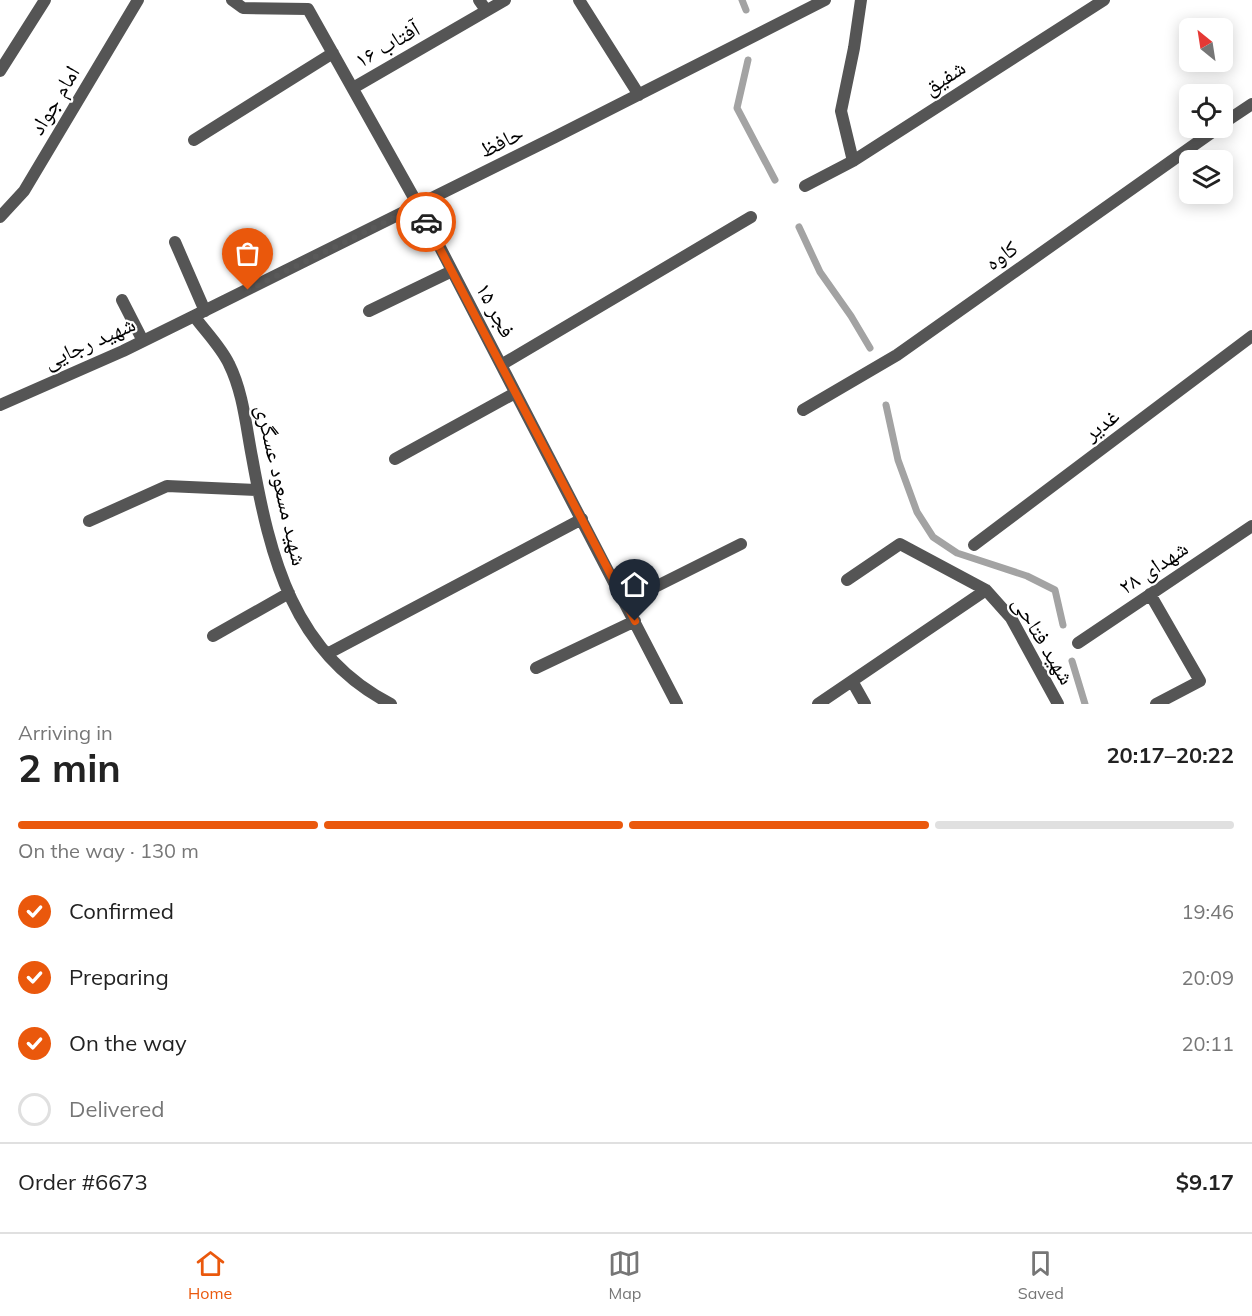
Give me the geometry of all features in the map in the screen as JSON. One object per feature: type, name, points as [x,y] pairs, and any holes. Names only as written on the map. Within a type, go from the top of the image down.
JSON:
[{"type":"street","points":[[0,71],[45,0]]},
{"type":"street","name":"امام جواد","points":[[0,217],[24,191],[138,0]]},
{"type":"street","name":"فجر ۱۵","points":[[232,0],[243,8],[308,9],[418,206],[677,704]]},
{"type":"street","name":"آفتاب ۱۶","points":[[352,88],[482,5],[505,0]]},
{"type":"street","points":[[579,0],[639,94]]},
{"type":"street","name":"حافظ","points":[[200,313],[418,206],[825,0]]},
{"type":"street","points":[[853,161],[841,111],[861,0]]},
{"type":"street","name":"شفیق","points":[[805,186],[853,161],[1104,0]]},
{"type":"street","points":[[195,140],[333,53]]},
{"type":"street","points":[[1233,117],[1252,104]]},
{"type":"street","name":"کاوه","points":[[803,410],[897,355],[1204,138]]},
{"type":"street","points":[[501,365],[751,217]]},
{"type":"street","name":"شهید مسعود عسگری","points":[[175,242],[200,313],[229,363],[242,402],[273,557],[298,615],[336,666],[391,704]]},
{"type":"street","points":[[369,311],[452,271]]},
{"type":"street","points":[[122,300],[143,341]]},
{"type":"street","name":"شهید رجایی","points":[[0,405],[200,313]]},
{"type":"street","name":"غدیر","points":[[974,545],[1252,336]]},
{"type":"street","points":[[394,459],[515,393]]},
{"type":"street","points":[[89,521],[166,486],[258,490]]},
{"type":"street","points":[[327,654],[582,519]]},
{"type":"street","name":"شهدای ۲۸","points":[[1078,642],[1252,526]]},
{"type":"street","points":[[625,603],[741,544]]},
{"type":"street","name":"شهید فتاحی","points":[[847,580],[900,544],[986,590],[1011,618],[1058,704]]},
{"type":"street","points":[[818,704],[986,590]]},
{"type":"street","points":[[213,636],[289,593]]},
{"type":"street","points":[[1150,594],[1200,681],[1156,704]]},
{"type":"street","points":[[536,668],[635,621]]},
{"type":"street","points":[[852,681],[865,704]]},
{"type":"waterway","points":[[742,0],[746,10]]},
{"type":"waterway","points":[[748,60],[737,108],[775,180]]},
{"type":"waterway","points":[[799,227],[820,272],[870,348]]},
{"type":"waterway","points":[[886,405],[898,460],[917,512],[933,537],[957,553],[1027,576],[1055,590],[1063,625]]},
{"type":"waterway","points":[[1072,661],[1085,704]]},
{"type":"way so far","points":[[248,290],[418,206],[426,222]]},
{"type":"route","points":[[426,222],[635,621]]}]
